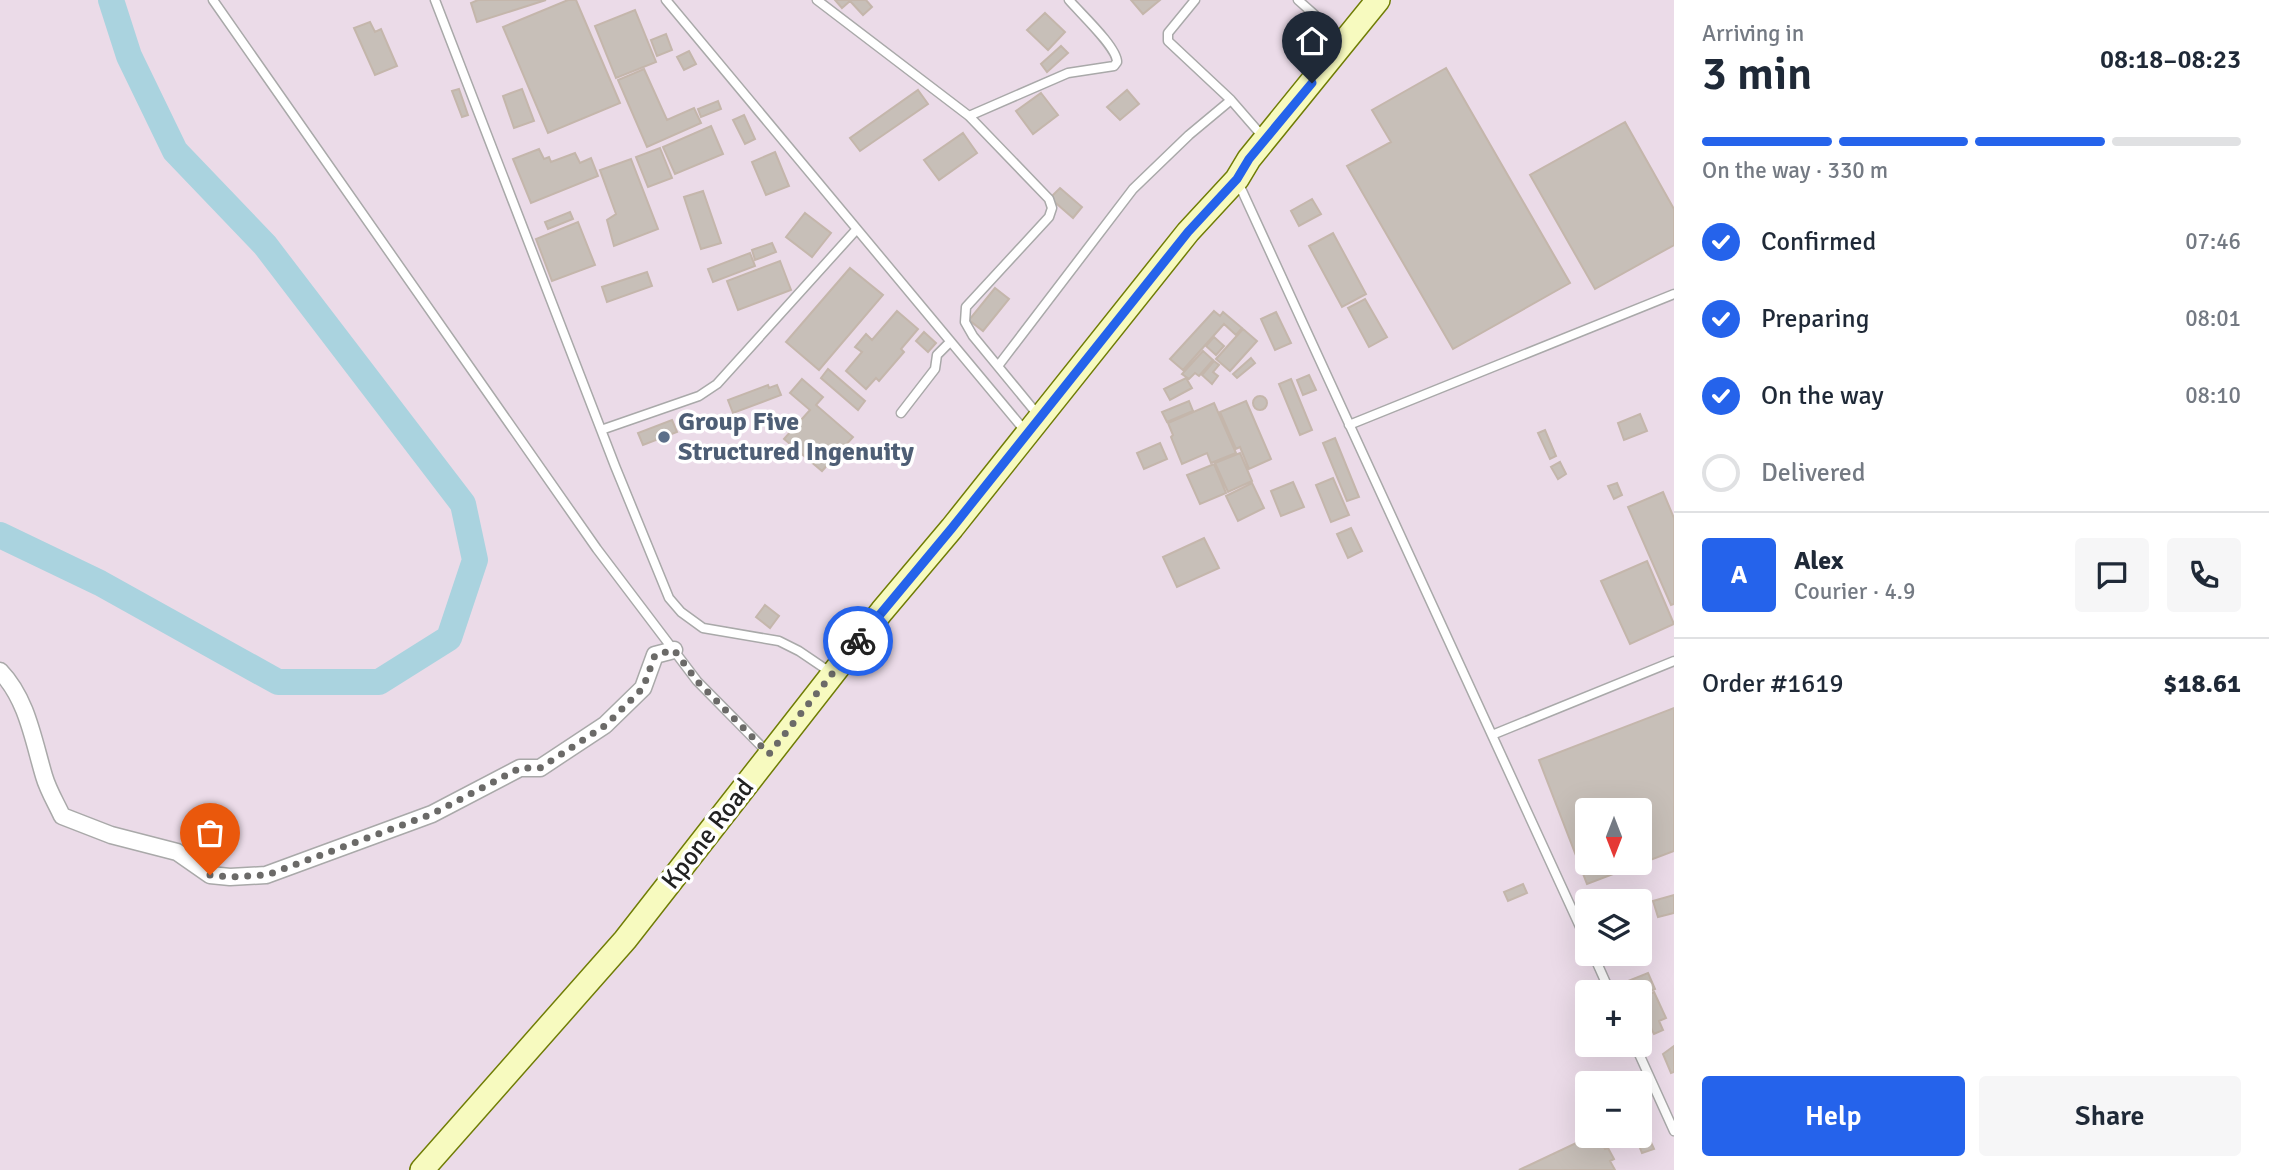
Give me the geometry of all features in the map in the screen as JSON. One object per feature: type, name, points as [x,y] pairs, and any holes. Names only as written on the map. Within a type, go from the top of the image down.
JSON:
[{"type":"main road","name":"Kpone Road","points":[[422,1170],[625,940],[832,674],[1188,232],[1237,179],[1249,159],[1378,0]]},
{"type":"street","points":[[0,671],[12,683],[28,720],[45,779],[62,816],[111,835],[177,852],[210,875],[230,877],[267,875],[432,814],[520,768],[540,768],[606,725],[643,688],[655,655],[674,650]]},
{"type":"lane","points":[[213,0],[597,549],[697,681],[769,754]]},
{"type":"lane","points":[[435,0],[601,430],[670,598],[681,612],[703,628],[779,641],[832,674]]},
{"type":"lane","points":[[666,0],[950,342],[1034,426]]},
{"type":"lane","points":[[817,0],[969,116],[1049,199],[1052,208],[1049,217],[966,307],[964,315],[969,330],[998,366],[1034,426]]},
{"type":"lane","points":[[969,116],[1068,73],[1114,66],[1118,62],[1117,56],[1069,0]]},
{"type":"lane","points":[[1195,0],[1168,33],[1168,41],[1231,100],[1266,140]]},
{"type":"lane","points":[[1298,0],[1345,41]]},
{"type":"lane","points":[[998,366],[1133,189],[1169,152],[1231,100]]},
{"type":"lane","points":[[1237,179],[1575,916]]},
{"type":"lane","points":[[601,430],[699,396],[717,384],[856,230]]},
{"type":"lane","points":[[1349,425],[1674,294]]},
{"type":"lane","points":[[901,413],[935,369],[937,355],[950,342]]},
{"type":"lane","points":[[1492,735],[1674,661]]},
{"type":"lane","points":[[1640,1057],[1674,1130]]},
{"type":"shaded area","points":[[0,0],[1674,0],[1674,1170],[0,1170]]},
{"type":"building","points":[[478,0],[546,0],[477,22],[471,3]]},
{"type":"building","points":[[568,0],[576,0],[620,103],[548,133],[503,27]]},
{"type":"building","points":[[835,0],[866,0],[872,7],[863,15],[850,1],[842,8]]},
{"type":"building","points":[[1131,0],[1160,0],[1143,14]]},
{"type":"building","points":[[635,10],[656,62],[616,78],[595,26]]},
{"type":"building","points":[[1045,13],[1065,32],[1048,50],[1027,30]]},
{"type":"building","points":[[370,22],[375,32],[381,29],[397,66],[375,75],[354,28]]},
{"type":"building","points":[[666,34],[672,50],[657,56],[651,40]]},
{"type":"building","points":[[1061,46],[1068,53],[1047,72],[1041,64]]},
{"type":"building","points":[[689,51],[696,64],[684,70],[677,57]]},
{"type":"building","points":[[1446,68],[1570,283],[1453,349],[1347,166],[1391,142],[1372,110]]},
{"type":"building","points":[[644,69],[667,120],[694,108],[701,123],[647,147],[618,80]]},
{"type":"building","points":[[459,89],[468,115],[462,117],[452,91]]},
{"type":"building","points":[[522,89],[534,121],[514,128],[503,96]]},
{"type":"building","points":[[918,90],[928,104],[860,151],[850,138]]},
{"type":"building","points":[[1127,90],[1139,104],[1120,120],[1107,107]]},
{"type":"building","points":[[1041,93],[1058,115],[1033,134],[1016,111]]},
{"type":"building","points":[[718,101],[721,109],[701,117],[698,109]]},
{"type":"building","points":[[744,115],[755,139],[745,144],[733,120]]},
{"type":"building","points":[[1625,122],[1674,209],[1674,245],[1595,289],[1530,175]]},
{"type":"building","points":[[711,126],[723,154],[675,174],[663,147]]},
{"type":"building","points":[[963,133],[977,153],[939,180],[924,160]]},
{"type":"building","points":[[660,148],[672,178],[648,187],[636,157]]},
{"type":"building","points":[[539,149],[544,159],[549,157],[551,162],[575,153],[580,163],[591,158],[598,176],[531,203],[513,159]]},
{"type":"building","points":[[775,152],[789,186],[766,195],[752,162]]},
{"type":"building","points":[[631,159],[658,229],[614,246],[607,220],[616,214],[600,170]]},
{"type":"building","points":[[1060,188],[1082,207],[1073,218],[1050,198]]},
{"type":"building","points":[[703,191],[721,243],[701,249],[684,197]]},
{"type":"building","points":[[1312,199],[1321,214],[1299,226],[1291,211]]},
{"type":"building","points":[[570,212],[573,219],[548,229],[545,222]]},
{"type":"building","points":[[805,213],[831,233],[812,257],[786,237]]},
{"type":"building","points":[[578,222],[595,265],[552,281],[536,239]]},
{"type":"building","points":[[1333,233],[1366,294],[1342,307],[1309,246]]},
{"type":"building","points":[[772,243],[776,252],[755,260],[752,250]]},
{"type":"building","points":[[750,253],[755,266],[713,282],[708,269]]},
{"type":"building","points":[[780,261],[791,290],[738,310],[727,281]]},
{"type":"building","points":[[850,268],[883,295],[819,370],[786,342]]},
{"type":"building","points":[[647,272],[652,286],[607,302],[602,287]]},
{"type":"building","points":[[995,288],[1009,299],[983,331],[969,320]]},
{"type":"building","points":[[1365,299],[1387,337],[1369,347],[1348,308]]},
{"type":"building","points":[[897,311],[918,329],[901,349],[904,352],[879,381],[876,378],[866,389],[846,371],[862,352],[855,347],[866,334],[872,340]]},
{"type":"building","points":[[1214,311],[1220,316],[1223,312],[1242,328],[1236,335],[1224,324],[1183,370],[1170,359]]},
{"type":"building","points":[[1276,312],[1291,343],[1275,350],[1261,319]]},
{"type":"building","points":[[1243,329],[1257,341],[1230,371],[1216,359]]},
{"type":"building","points":[[924,332],[936,343],[928,352],[916,341]]},
{"type":"building","points":[[1214,337],[1224,346],[1216,355],[1206,346]]},
{"type":"building","points":[[1203,351],[1213,360],[1199,376],[1195,373],[1189,379],[1182,374]]},
{"type":"building","points":[[1251,358],[1255,363],[1237,378],[1233,374]]},
{"type":"building","points":[[1214,361],[1219,365],[1213,372],[1218,376],[1212,384],[1202,375]]},
{"type":"building","points":[[828,369],[865,401],[858,410],[821,378]]},
{"type":"building","points":[[1309,375],[1316,390],[1303,395],[1297,380]]},
{"type":"building","points":[[1186,378],[1192,388],[1170,400],[1164,389]]},
{"type":"building","points":[[802,379],[823,397],[816,405],[853,437],[822,471],[784,439],[810,410],[790,393]]},
{"type":"building","points":[[1291,379],[1312,430],[1300,435],[1279,384]]},
{"type":"building","points":[[768,385],[769,388],[777,385],[781,395],[733,413],[728,400]]},
{"type":"building","points":[[1257,396],[1263,396],[1267,403],[1263,410],[1257,410],[1253,406],[1253,400]]},
{"type":"building","points":[[1189,401],[1193,411],[1167,422],[1162,412]]},
{"type":"building","points":[[1246,401],[1271,459],[1249,469],[1240,447],[1236,449],[1220,412]]},
{"type":"building","points":[[1214,403],[1236,453],[1211,463],[1207,453],[1182,464],[1168,423]]},
{"type":"building","points":[[1640,414],[1647,431],[1624,440],[1618,423]]},
{"type":"building","points":[[672,420],[677,432],[643,445],[638,433]]},
{"type":"building","points":[[1545,430],[1556,456],[1550,459],[1538,433]]},
{"type":"building","points":[[1335,438],[1359,497],[1347,501],[1323,443]]},
{"type":"building","points":[[1160,443],[1167,459],[1144,469],[1137,453]]},
{"type":"building","points":[[1240,453],[1252,481],[1228,492],[1215,463]]},
{"type":"building","points":[[1560,462],[1566,474],[1558,479],[1551,467]]},
{"type":"building","points":[[1214,464],[1226,493],[1200,504],[1187,475]]},
{"type":"building","points":[[1333,478],[1349,515],[1331,522],[1316,485]]},
{"type":"building","points":[[1293,482],[1304,507],[1281,516],[1271,491]]},
{"type":"building","points":[[1252,483],[1264,508],[1238,521],[1226,496]]},
{"type":"building","points":[[1617,483],[1622,495],[1614,499],[1608,486]]},
{"type":"building","points":[[1663,492],[1674,518],[1674,604],[1671,605],[1628,507]]},
{"type":"building","points":[[1351,528],[1362,551],[1348,558],[1337,534]]},
{"type":"building","points":[[1204,538],[1219,568],[1177,587],[1163,557]]},
{"type":"building","points":[[1647,561],[1674,624],[1630,644],[1601,581]]},
{"type":"building","points":[[765,605],[779,616],[770,628],[756,617]]},
{"type":"building","points":[[1674,708],[1674,851],[1652,859],[1652,798],[1575,798],[1575,853],[1539,760]]},
{"type":"building","points":[[1584,875],[1611,875],[1587,884]]},
{"type":"building","points":[[1523,884],[1527,893],[1508,901],[1504,892]]},
{"type":"building","points":[[1674,895],[1674,913],[1658,917],[1653,901]]},
{"type":"building","points":[[1648,973],[1651,980],[1630,980]]},
{"type":"building","points":[[1654,992],[1666,1018],[1659,1021],[1663,1030],[1654,1034],[1652,1030]]},
{"type":"building","points":[[1674,1046],[1674,1072],[1671,1073],[1663,1054]]},
{"type":"building","points":[[1575,1144],[1575,1148],[1608,1148],[1614,1159],[1610,1161],[1615,1170],[1519,1170]]},
{"type":"building","points":[[1652,1145],[1654,1149],[1642,1153],[1640,1148],[1652,1148]]},
{"type":"waterway","points":[[0,535],[100,583],[278,682],[379,682],[449,638],[475,560],[463,504],[265,245],[175,151],[129,56],[111,0]]},
{"type":"way so far","points":[[210,875],[267,875],[432,814],[520,768],[540,768],[606,725],[643,688],[655,655],[674,650],[697,681],[769,754],[858,641]]},
{"type":"place","name":"Group Five Structured Ingenuity","points":[[664,437]]},
{"type":"route","points":[[858,641],[952,528],[1188,232],[1237,179],[1249,159],[1312,83]]}]
